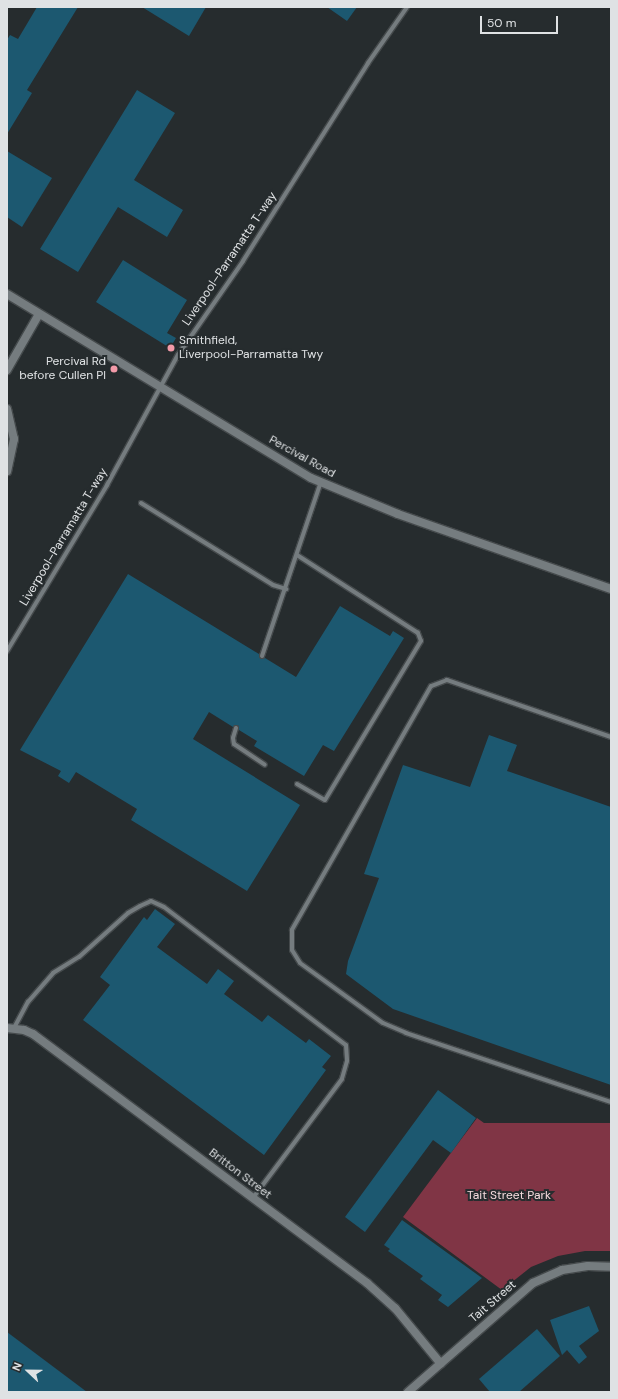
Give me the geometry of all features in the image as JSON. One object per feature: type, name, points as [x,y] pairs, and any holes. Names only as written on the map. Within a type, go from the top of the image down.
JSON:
[{"type":"street","name":"Percival Road","points":[[7,294],[161,388],[321,482],[398,514],[611,589]]},
{"type":"street","points":[[7,370],[39,314]]},
{"type":"street","points":[[7,409],[14,439],[7,471]]},
{"type":"street","name":"Britton Street","points":[[10,1028],[33,1034],[381,1295],[441,1364]]},
{"type":"street","name":"Tait Street","points":[[408,1392],[533,1284],[562,1270],[588,1266],[611,1268]]},
{"type":"lane","name":"Liverpool–Parramatta T-way","points":[[7,651],[107,485],[178,355],[243,261],[368,63],[407,7]]},
{"type":"lane","points":[[262,656],[286,589],[321,482]]},
{"type":"lane","points":[[141,503],[273,585],[286,589]]},
{"type":"lane","points":[[297,555],[418,633],[421,641],[325,800],[297,784]]},
{"type":"lane","points":[[611,736],[447,680],[432,686],[292,930],[292,950],[300,963],[384,1023],[406,1033],[611,1102]]},
{"type":"lane","points":[[236,728],[233,738],[234,744],[265,765]]},
{"type":"lane","points":[[10,1028],[28,1002],[53,973],[79,957],[128,913],[151,901],[164,906],[346,1044],[347,1062],[342,1079],[253,1198]]},
{"type":"green space","name":"Tait Street Park","points":[[477,1118],[484,1123],[611,1123],[611,1251],[585,1251],[558,1256],[531,1267],[502,1290],[403,1217]]},
{"type":"building","points":[[37,7],[78,7],[27,90],[32,93],[7,134],[7,40],[10,35],[18,39]]},
{"type":"building","points":[[142,7],[206,7],[189,36]]},
{"type":"building","points":[[327,7],[357,7],[347,21]]},
{"type":"building","points":[[137,90],[175,113],[134,180],[183,210],[167,237],[118,207],[78,272],[40,249]]},
{"type":"building","points":[[7,151],[52,178],[22,227],[7,217]]},
{"type":"building","points":[[123,260],[187,300],[167,333],[176,338],[170,348],[96,302]]},
{"type":"building","points":[[128,574],[259,654],[261,659],[265,658],[296,677],[340,606],[390,636],[393,631],[404,638],[334,751],[323,745],[304,776],[254,746],[257,741],[239,730],[238,725],[233,727],[209,712],[193,739],[300,805],[247,891],[131,820],[137,809],[76,772],[69,783],[58,776],[61,771],[20,750]]},
{"type":"building","points":[[489,735],[517,745],[507,771],[611,807],[611,1085],[393,1009],[346,974],[348,961],[379,878],[364,874],[403,765],[470,787]]},
{"type":"building","points":[[155,909],[175,924],[157,947],[207,984],[218,969],[234,981],[224,994],[262,1022],[268,1015],[306,1043],[309,1039],[331,1056],[322,1067],[326,1070],[264,1155],[83,1020],[110,985],[100,977],[144,917],[147,920]]},
{"type":"building","points":[[438,1090],[476,1118],[451,1153],[433,1140],[365,1232],[345,1217]]},
{"type":"building","points":[[402,1220],[482,1278],[448,1307],[438,1300],[442,1295],[420,1279],[423,1276],[388,1251],[390,1249],[384,1245]]},
{"type":"building","points":[[589,1306],[599,1331],[579,1346],[587,1357],[579,1364],[567,1350],[562,1355],[550,1320]]},
{"type":"building","points":[[537,1329],[560,1356],[519,1392],[490,1392],[479,1379]]},
{"type":"building","points":[[7,1332],[87,1392],[7,1392]]},
{"type":"place","name":"Smithfield, Liverpool-Parramatta Twy","points":[[171,348]]},
{"type":"place","name":"Percival Rd before Cullen Pl","points":[[114,369]]}]
